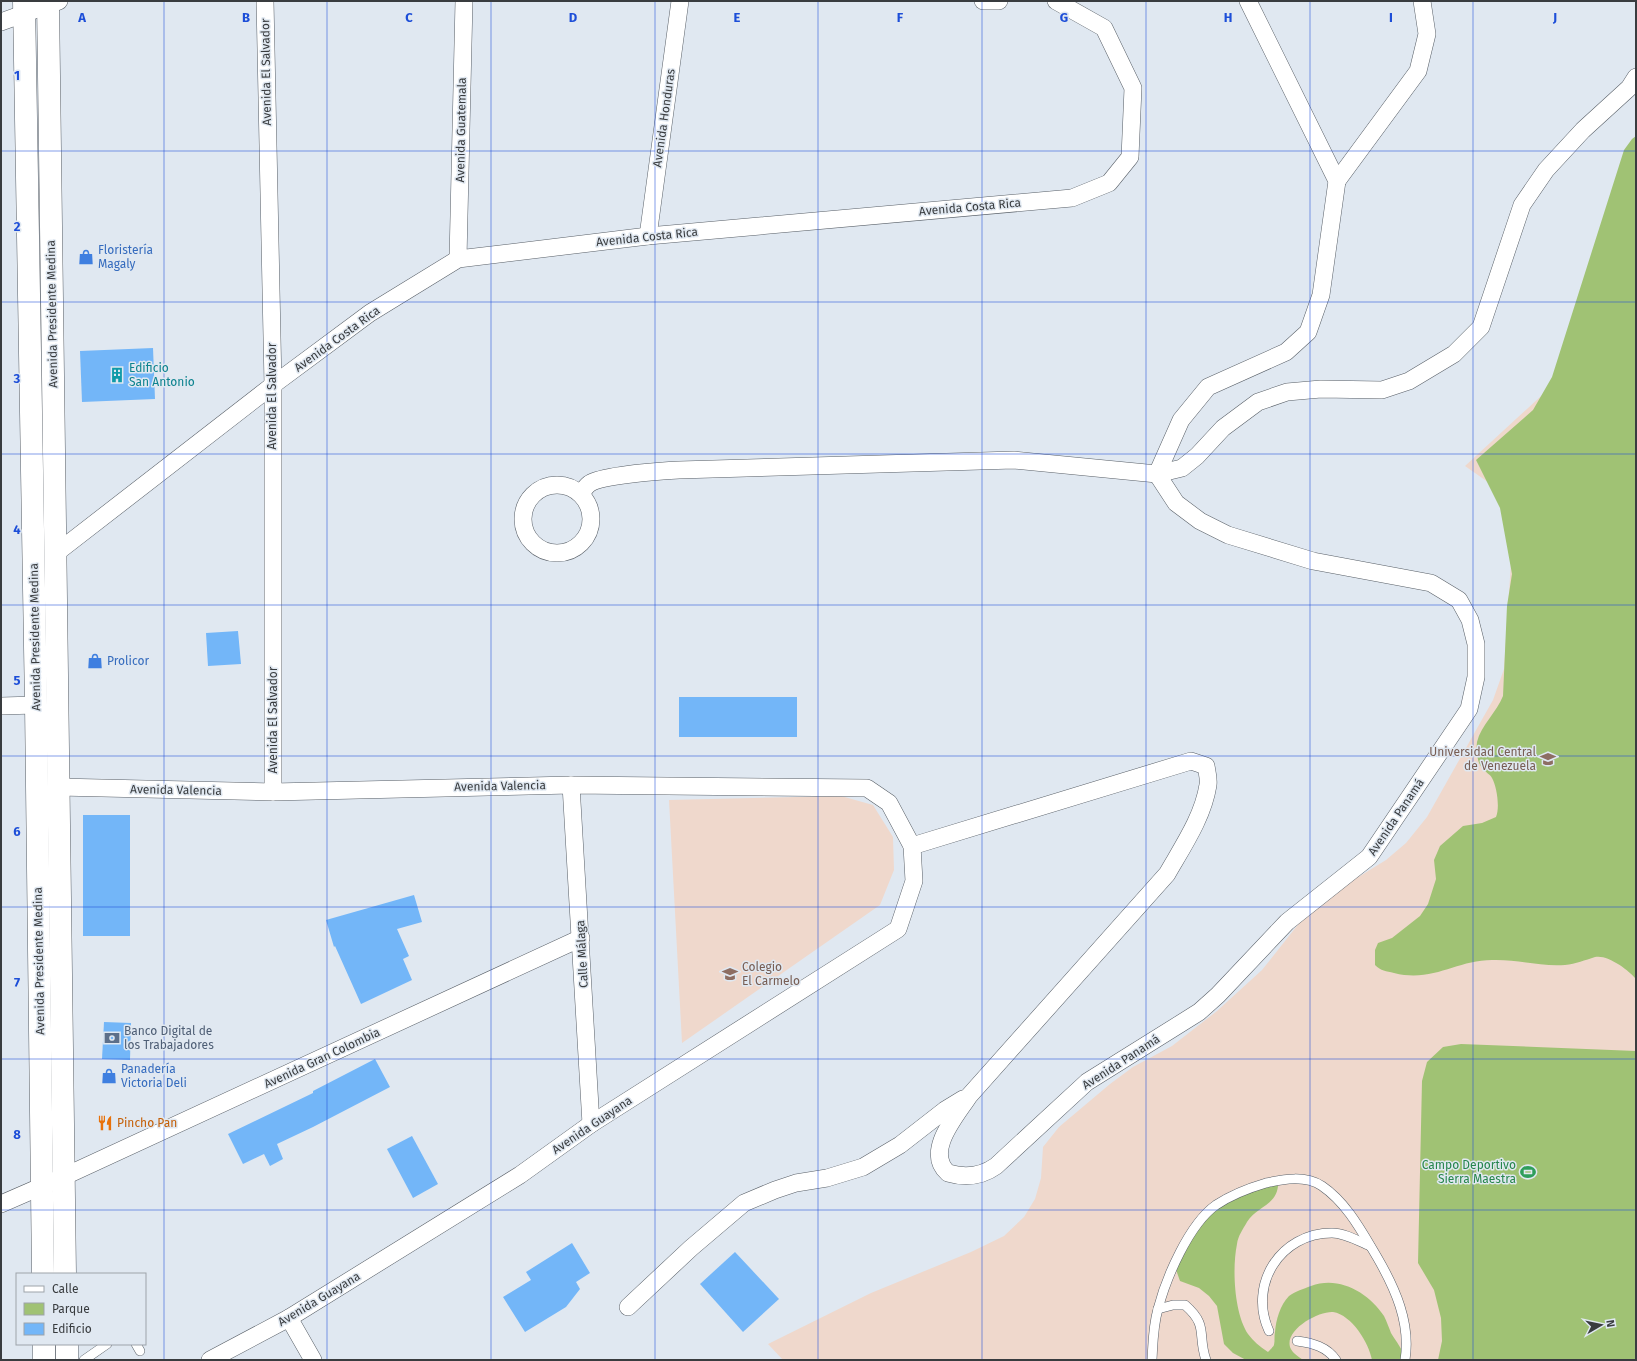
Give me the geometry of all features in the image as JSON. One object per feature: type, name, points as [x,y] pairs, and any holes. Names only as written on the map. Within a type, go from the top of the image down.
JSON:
[{"type":"street","name":"Avenida El Salvador","points":[[265,1],[273,385],[273,792]]},
{"type":"street","name":"Avenida Guatemala","points":[[458,259],[464,1]]},
{"type":"street","name":"Avenida Honduras","points":[[648,236],[680,1]]},
{"type":"street","points":[[982,1],[999,1]]},
{"type":"street","name":"Avenida Costa Rica","points":[[55,554],[273,385],[370,313],[458,259],[648,236],[1072,198],[1109,183],[1130,157],[1133,88],[1104,28],[1056,1]]},
{"type":"street","points":[[1248,1],[1337,181]]},
{"type":"street","points":[[1157,474],[1181,420],[1208,387],[1286,352],[1308,332],[1321,295],[1337,181],[1418,71],[1427,34],[1422,1]]},
{"type":"street","points":[[1,22],[24,8],[52,2]]},
{"type":"street","name":"Avenida Presidente Medina","points":[[52,2],[55,554],[65,1273]]},
{"type":"street","name":"Avenida Presidente Medina","points":[[24,8],[36,705],[43,1273]]},
{"type":"street","points":[[581,494],[589,484],[599,480],[644,472],[679,470],[1014,460],[1157,474],[1182,468],[1197,456],[1223,428],[1258,402],[1287,392],[1321,389],[1382,390],[1409,381],[1454,354],[1481,327],[1522,205],[1546,170],[1583,130],[1630,88],[1636,77]]},
{"type":"street","name":"Avenida Panamá","points":[[912,846],[1191,761],[1206,766],[1208,783],[1202,808],[1188,839],[1167,874],[969,1096],[948,1128],[941,1143],[938,1157],[945,1170],[952,1175],[980,1175],[996,1166],[1087,1082],[1204,1008],[1287,922],[1370,857],[1469,709],[1476,677],[1476,644],[1470,620],[1459,600],[1431,583],[1313,561],[1228,535],[1200,521],[1176,503],[1157,474]]},
{"type":"street","points":[[560,484],[572,487],[581,494],[588,503],[592,514],[592,520],[587,537],[580,546],[559,554],[548,553],[537,548],[529,539],[524,529],[523,518],[525,507],[530,497],[549,485],[560,484]]},
{"type":"street","points":[[1,706],[36,705]]},
{"type":"street","name":"Avenida Valencia","points":[[58,787],[273,792],[572,785],[866,788],[889,803],[912,846]]},
{"type":"street","name":"Calle Málaga","points":[[572,785],[591,1124]]},
{"type":"street","name":"Avenida Guayana","points":[[210,1360],[289,1318],[520,1175],[591,1124],[898,929],[914,881],[912,846]]},
{"type":"street","name":"Avenida Gran Colombia","points":[[41,1186],[581,938]]},
{"type":"street","points":[[628,1307],[691,1248],[744,1203],[796,1183],[827,1178],[863,1167],[900,1145],[945,1110],[969,1096]]},
{"type":"street","points":[[1,1204],[41,1186]]},
{"type":"street","points":[[289,1318],[313,1360]]},
{"type":"street","points":[[44,1345],[44,1360]]},
{"type":"street","points":[[66,1345],[67,1360]]},
{"type":"lane","points":[[1152,1360],[1154,1327],[1158,1309],[1174,1264],[1199,1222],[1215,1206],[1234,1195],[1255,1186],[1278,1180],[1300,1178],[1321,1186],[1342,1205],[1357,1224],[1386,1273],[1398,1300],[1406,1331],[1405,1360]]},
{"type":"lane","points":[[1269,1331],[1263,1319],[1261,1306],[1264,1280],[1270,1269],[1287,1249],[1297,1241],[1320,1234],[1332,1233],[1344,1235],[1370,1246]]},
{"type":"lane","points":[[1158,1309],[1173,1305],[1185,1305],[1194,1314],[1201,1326],[1203,1352],[1206,1360]]},
{"type":"lane","points":[[1297,1341],[1322,1347],[1336,1360]]},
{"type":"lane","points":[[84,1360],[106,1345]]},
{"type":"shaded area","name":"Universidad Central de Venezuela","points":[[1636,142],[1636,1360],[783,1360],[768,1344],[871,1293],[971,1252],[1004,1236],[1024,1217],[1035,1199],[1041,1178],[1043,1147],[1059,1127],[1110,1084],[1133,1067],[1172,1046],[1217,1011],[1262,970],[1304,917],[1336,886],[1360,876],[1386,860],[1406,843],[1427,817],[1493,700],[1504,669],[1515,501],[1465,466],[1566,373]]},
{"type":"shaded area","name":"Colegio El Carmelo","points":[[841,796],[873,805],[893,837],[894,870],[880,905],[682,1043],[669,800]]},
{"type":"green space","points":[[1636,136],[1636,979],[1628,971],[1611,960],[1600,957],[1565,965],[1547,965],[1501,960],[1479,961],[1421,975],[1394,973],[1379,968],[1375,965],[1375,950],[1378,943],[1392,938],[1420,916],[1428,904],[1436,879],[1434,860],[1440,846],[1463,826],[1482,823],[1496,817],[1497,813],[1498,803],[1494,782],[1479,764],[1477,757],[1477,742],[1482,730],[1497,708],[1503,696],[1507,606],[1512,574],[1500,508],[1476,460],[1533,410],[1552,377],[1624,150]]},
{"type":"green space","name":"Campo Deportivo Sierra Maestra","points":[[1461,1044],[1636,1051],[1636,1360],[1438,1360],[1442,1341],[1441,1318],[1434,1290],[1418,1263],[1422,1081],[1427,1062],[1443,1047]]},
{"type":"green space","points":[[1278,1180],[1276,1195],[1252,1216],[1242,1230],[1235,1254],[1235,1290],[1237,1303],[1243,1325],[1248,1334],[1257,1344],[1268,1352],[1274,1345],[1277,1318],[1283,1304],[1289,1296],[1297,1291],[1311,1286],[1322,1283],[1332,1283],[1352,1288],[1370,1300],[1378,1308],[1384,1316],[1405,1360],[1372,1360],[1363,1338],[1353,1324],[1347,1318],[1333,1312],[1327,1312],[1304,1322],[1293,1334],[1290,1340],[1290,1347],[1294,1353],[1303,1360],[1246,1360],[1233,1353],[1224,1344],[1217,1306],[1209,1296],[1199,1288],[1180,1281],[1174,1264],[1215,1205]]},
{"type":"building","name":"Edificio San Antonio","points":[[153,348],[155,399],[82,402],[80,351]]},
{"type":"building","points":[[238,631],[241,664],[208,666],[206,633]]},
{"type":"building","points":[[679,697],[797,697],[797,737],[679,737]]},
{"type":"building","points":[[83,815],[130,815],[130,936],[83,936]]},
{"type":"building","points":[[414,895],[422,922],[397,929],[409,956],[403,959],[412,980],[361,1004],[335,946],[334,947],[326,920]]},
{"type":"building","points":[[104,1022],[131,1023],[130,1060],[102,1059]]},
{"type":"building","points":[[375,1059],[390,1087],[277,1144],[283,1159],[270,1166],[264,1154],[243,1164],[228,1134],[313,1093],[313,1091]]},
{"type":"building","points":[[412,1136],[438,1184],[413,1198],[387,1149]]},
{"type":"building","points":[[572,1243],[590,1273],[576,1282],[580,1289],[566,1307],[525,1332],[503,1297],[531,1280],[526,1272]]},
{"type":"building","points":[[735,1252],[779,1299],[743,1332],[700,1284]]},
{"type":"place","name":"Floristería Magaly","points":[[86,257]]},
{"type":"place","name":"Edificio San Antonio","points":[[117,375]]},
{"type":"place","name":"Prolicor","points":[[95,661]]},
{"type":"place","name":"Universidad Central de Venezuela","points":[[1548,759]]},
{"type":"place","name":"Colegio El Carmelo","points":[[730,974]]},
{"type":"place","name":"Banco Digital de los Trabajadores","points":[[112,1038]]},
{"type":"place","name":"Panadería Victoria Deli","points":[[109,1076]]},
{"type":"place","name":"Pincho Pan","points":[[105,1123]]},
{"type":"place","name":"Campo Deportivo Sierra Maestra","points":[[1528,1172]]}]
